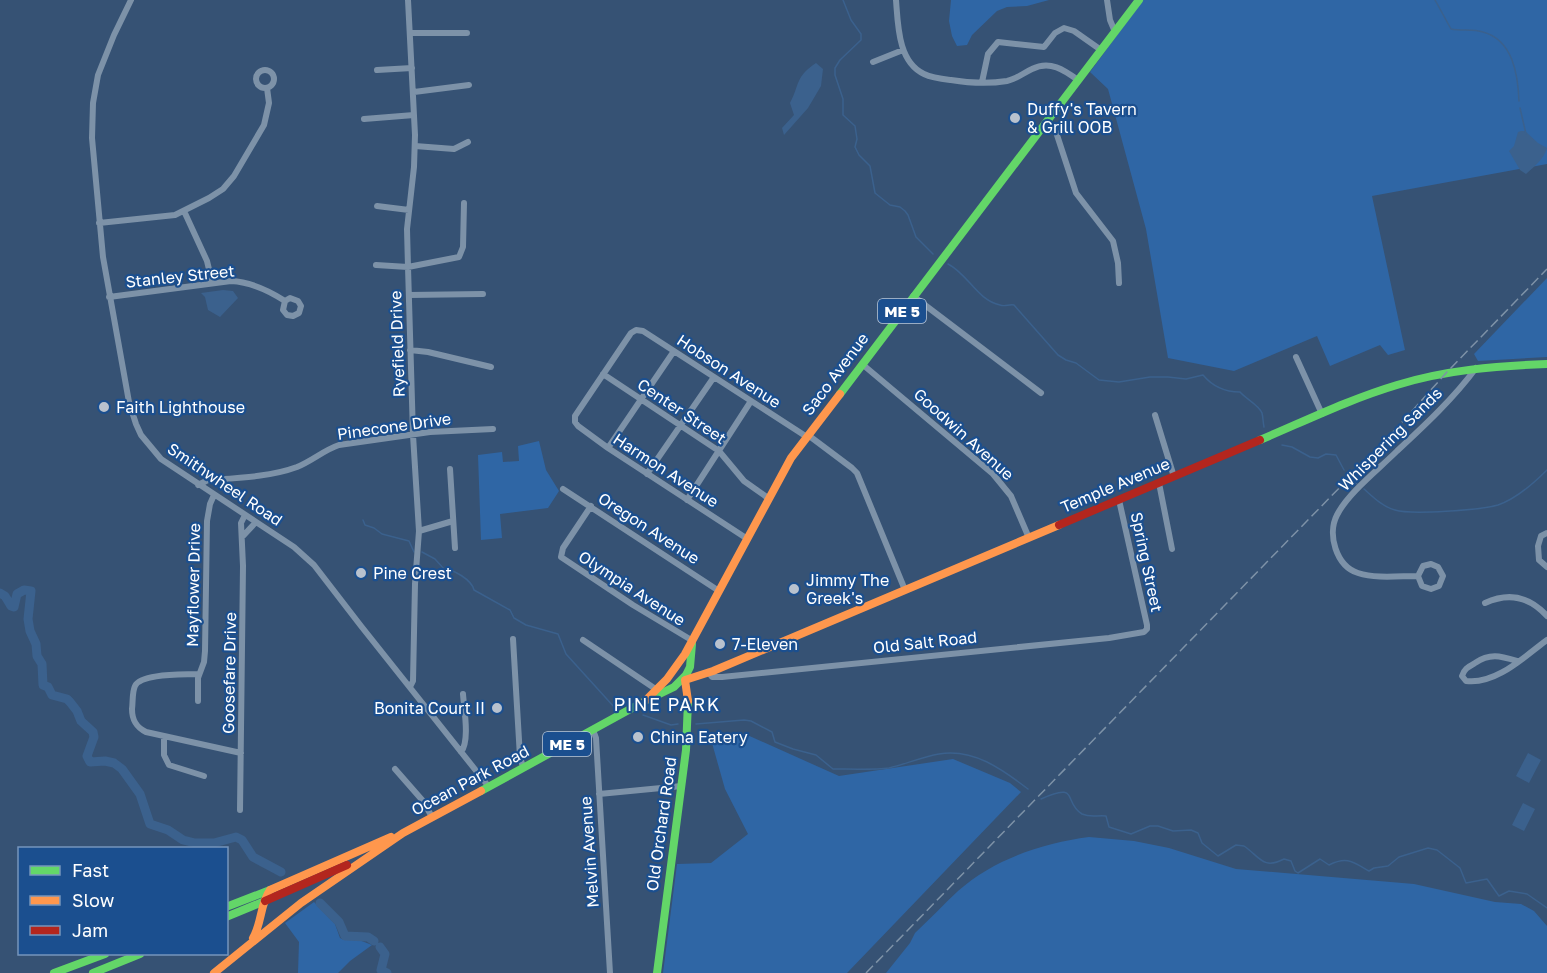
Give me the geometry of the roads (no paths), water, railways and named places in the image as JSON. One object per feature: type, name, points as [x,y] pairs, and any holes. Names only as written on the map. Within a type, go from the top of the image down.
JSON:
[{"type":"main road","name":"Saco Avenue","points":[[645,701],[677,667],[693,641],[768,498],[807,436],[1139,0]]},
{"type":"main road","name":"Temple Avenue","points":[[685,680],[707,673],[1402,382],[1455,370],[1547,364]]},
{"type":"main road","name":"Saco Avenue","points":[[685,680],[693,641]]},
{"type":"main road","points":[[685,680],[677,677],[677,667],[707,673]]},
{"type":"main road","points":[[645,701],[673,689],[685,680]]},
{"type":"main road","name":"Old Orchard Road","points":[[657,973],[682,786],[688,714],[688,689],[685,680]]},
{"type":"main road","name":"Ocean Park Road","points":[[214,973],[275,923],[403,833],[645,701]]},
{"type":"main road","name":"Ocean Park Road","points":[[248,944],[256,934],[266,894],[270,890],[377,841],[403,833]]},
{"type":"main road","points":[[228,916],[322,877],[381,848]]},
{"type":"main road","points":[[228,906],[270,890]]},
{"type":"main road","points":[[262,916],[269,922],[275,923]]},
{"type":"main road","points":[[54,973],[102,955]]},
{"type":"main road","points":[[93,973],[138,955]]},
{"type":"street","name":"Smithwheel Road","points":[[131,0],[100,69],[93,103],[92,138],[99,223],[109,297],[136,424],[146,442],[161,459],[298,550],[318,568],[346,608],[489,787]]},
{"type":"street","name":"Ryefield Drive","points":[[408,0],[415,146],[409,210],[408,267],[413,435],[419,531],[415,584],[413,681],[410,687]]},
{"type":"street","points":[[896,0],[898,32],[903,50],[913,67],[928,76],[958,81],[1008,80],[1037,67],[1053,66],[1064,69],[1078,80]]},
{"type":"street","points":[[1107,0],[1110,20],[1115,32]]},
{"type":"street","points":[[982,82],[988,54],[998,42],[1044,47],[1055,33],[1064,28],[1101,50]]},
{"type":"street","points":[[410,33],[467,33]]},
{"type":"street","points":[[873,62],[903,50]]},
{"type":"street","points":[[377,69],[412,68]]},
{"type":"street","points":[[414,92],[469,86]]},
{"type":"street","points":[[99,223],[168,216],[184,211],[219,192],[234,176],[266,118],[269,103],[267,88]]},
{"type":"street","points":[[364,119],[414,115]]},
{"type":"street","points":[[1046,122],[1056,132],[1076,193],[1113,241],[1118,263],[1119,283]]},
{"type":"street","points":[[415,146],[454,149],[468,142]]},
{"type":"street","points":[[376,265],[408,267],[461,256],[464,203]]},
{"type":"street","points":[[377,206],[409,210]]},
{"type":"street","points":[[184,211],[207,261],[212,282]]},
{"type":"street","name":"Stanley Street","points":[[109,297],[231,281],[262,288],[285,302]]},
{"type":"street","points":[[409,295],[483,294]]},
{"type":"street","points":[[913,296],[1041,393]]},
{"type":"street","name":"Hobson Avenue","points":[[603,374],[631,333],[636,330],[643,331],[807,436],[852,468],[857,474],[905,590]]},
{"type":"street","points":[[410,350],[491,367]]},
{"type":"street","points":[[608,448],[674,351]]},
{"type":"street","points":[[1296,357],[1322,414]]},
{"type":"street","name":"Goodwin Avenue","points":[[862,364],[1000,482],[1011,496],[1029,538]]},
{"type":"street","name":"Whispering Sands","points":[[1418,576],[1378,576],[1352,570],[1342,560],[1335,545],[1333,532],[1335,521],[1341,508],[1368,478],[1476,368]]},
{"type":"street","name":"Center Street","points":[[603,374],[719,451],[744,481],[768,498]]},
{"type":"street","name":"Harmon Avenue","points":[[603,374],[575,416],[574,420],[578,426],[746,538]]},
{"type":"street","points":[[647,474],[714,377]]},
{"type":"street","points":[[687,500],[751,401]]},
{"type":"street","points":[[1155,415],[1174,477]]},
{"type":"street","name":"Pinecone Drive","points":[[198,485],[208,480],[294,468],[339,445],[430,432],[493,429]]},
{"type":"street","points":[[450,469],[455,548]]},
{"type":"street","points":[[1159,483],[1172,549]]},
{"type":"street","name":"Oregon Avenue","points":[[563,489],[719,591]]},
{"type":"street","name":"Mayflower Drive","points":[[198,700],[198,674],[204,662],[205,651],[206,528],[208,509],[214,495]]},
{"type":"street","name":"Spring Street","points":[[1119,500],[1147,624],[1146,631]]},
{"type":"street","name":"Olympia Avenue","points":[[591,506],[561,553],[561,557],[693,641]]},
{"type":"street","name":"Goosefare Drive","points":[[240,810],[243,536],[241,523],[245,515]]},
{"type":"street","points":[[419,531],[453,521]]},
{"type":"street","points":[[243,536],[256,522]]},
{"type":"street","points":[[1547,533],[1540,538],[1539,555],[1540,562],[1547,567]]},
{"type":"street","name":"Whispering Sands","points":[[1431,564],[1438,567],[1443,576],[1439,586],[1431,589],[1422,586],[1418,576],[1423,566],[1431,564]]},
{"type":"street","points":[[1485,603],[1504,596],[1517,597],[1533,604],[1547,616]]},
{"type":"street","name":"Old Salt Road","points":[[707,673],[712,677],[722,677],[1109,638],[1146,631]]},
{"type":"street","points":[[513,639],[520,757],[523,767]]},
{"type":"street","points":[[583,640],[657,690]]},
{"type":"street","points":[[1517,662],[1498,656],[1487,656],[1465,669],[1462,676],[1464,680],[1476,682],[1498,675],[1517,662],[1547,640]]},
{"type":"street","points":[[198,674],[143,679],[135,685],[132,714],[136,725],[146,732],[164,737],[241,753]]},
{"type":"street","points":[[461,752],[465,747],[466,738],[463,694]]},
{"type":"street","name":"Melvin Avenue","points":[[593,730],[596,738],[610,973]]},
{"type":"street","points":[[164,737],[164,755],[169,765],[204,776]]},
{"type":"street","points":[[395,769],[423,801],[432,817]]},
{"type":"street","points":[[599,794],[682,786]]},
{"type":"waterway","points":[[843,0],[851,20],[861,34],[861,40],[835,68],[843,99],[843,115],[855,126],[857,139],[855,147],[859,155],[870,166],[875,193],[890,205],[900,207],[905,211],[916,237],[933,254]]},
{"type":"waterway","points":[[1435,0],[1451,29],[1483,32],[1501,42],[1512,60],[1519,101]]},
{"type":"waterway","points":[[1520,108],[1526,134]]},
{"type":"waterway","points":[[948,264],[985,298],[1002,306],[1014,305],[1058,355],[1076,363],[1099,380],[1119,382],[1150,377],[1186,379],[1203,375],[1220,388],[1240,392],[1260,410],[1264,427]]},
{"type":"waterway","points":[[1282,445],[1292,447],[1310,457],[1336,455],[1344,470]]},
{"type":"waterway","points":[[1364,489],[1382,504],[1395,510],[1430,512],[1477,509],[1498,505],[1511,499],[1547,470]]},
{"type":"waterway","points":[[1354,481],[1357,484]]},
{"type":"waterway","points":[[363,520],[365,525],[382,534],[409,541],[414,552]]},
{"type":"waterway","points":[[422,552],[435,559],[444,569],[462,576],[470,582],[474,590],[510,610],[514,618],[526,625],[558,634],[566,654],[615,708]]},
{"type":"waterway","points":[[0,593],[14,607],[17,594],[24,590],[31,591],[28,619],[36,644],[37,656],[42,664],[43,685],[48,687],[52,695],[67,699],[77,711],[81,721],[93,732],[94,737],[87,756],[90,762],[105,761],[114,763],[122,769],[140,794],[150,824],[168,830],[183,840],[195,843],[214,843],[236,837],[242,840],[253,857],[281,872]]},
{"type":"waterway","points":[[643,715],[671,725],[678,724]]},
{"type":"waterway","points":[[696,724],[751,721],[772,732],[775,742],[816,755],[833,769],[889,768],[939,754],[964,754],[975,757],[1008,774],[1028,789]]},
{"type":"waterway","points":[[1041,799],[1061,792],[1066,793],[1082,814],[1106,816],[1109,827],[1131,834],[1150,826],[1173,831],[1191,830],[1198,833],[1202,843],[1218,856],[1236,845],[1244,846],[1266,863],[1284,859],[1291,861],[1298,873],[1320,859],[1329,865],[1335,862],[1350,861],[1369,871],[1388,866],[1399,857],[1428,848],[1437,850],[1460,868],[1466,883],[1487,879],[1499,896],[1509,891],[1527,894],[1547,908]]},
{"type":"waterway","points":[[320,903],[339,922],[345,936],[368,937],[374,941]]},
{"type":"waterway","points":[[380,947],[385,954],[381,970],[387,973]]},
{"type":"railway","points":[[866,973],[1386,440],[1447,372],[1547,269]]},
{"type":"place","name":"Duffy's Tavern & Grill OOB","points":[[1015,118]]},
{"type":"place","name":"Faith Lighthouse","points":[[104,407]]},
{"type":"place","name":"Pine Crest","points":[[361,573]]},
{"type":"place","name":"Jimmy The Greek's","points":[[794,589]]},
{"type":"place","name":"7-Eleven","points":[[720,644]]},
{"type":"place","name":"Bonita Court II","points":[[497,708]]},
{"type":"place","name":"China Eatery","points":[[638,737]]},
{"type":"district","name":"PINE PARK","points":[[667,704]]}]
